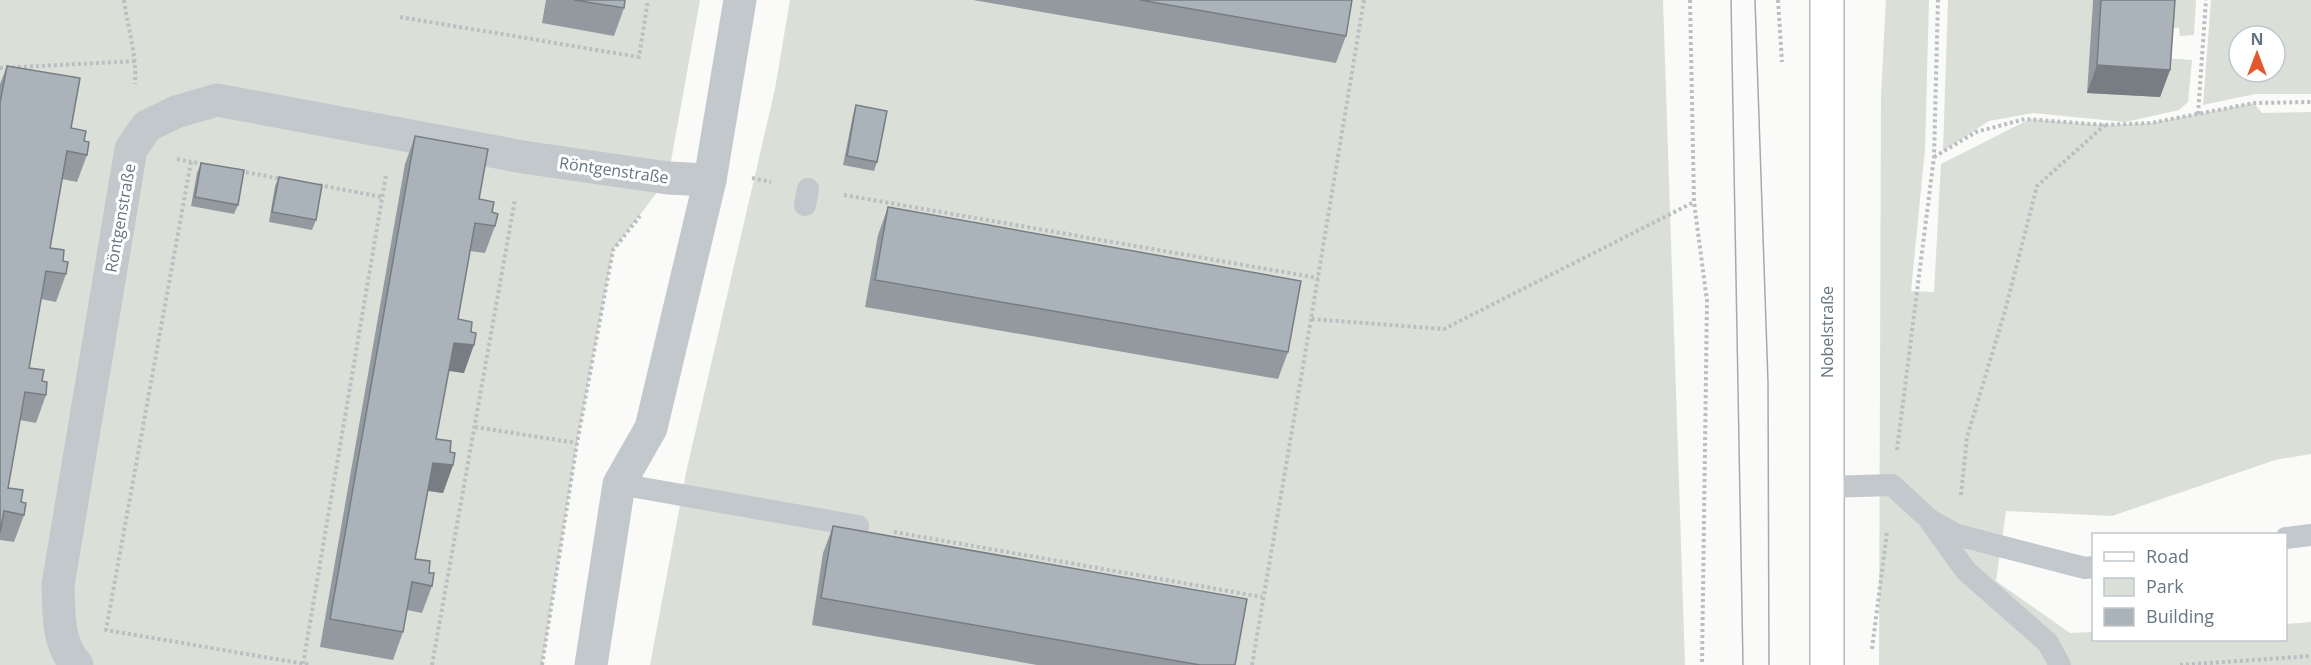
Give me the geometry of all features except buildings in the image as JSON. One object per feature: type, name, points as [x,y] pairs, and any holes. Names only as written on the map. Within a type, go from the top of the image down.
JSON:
[{"type":"main road","name":"Nobelstraße","points":[[1827,0],[1827,665]]},
{"type":"street","points":[[591,665],[620,484],[651,428],[710,180],[740,0]]},
{"type":"street","name":"Röntgenstraße","points":[[77,665],[66,654],[59,622],[58,585],[131,149],[147,126],[176,112],[217,100],[523,157],[668,178],[710,180]]},
{"type":"lane","points":[[620,484],[858,526]]},
{"type":"lane","points":[[1827,487],[1892,485],[1928,518],[1966,571],[2048,644],[2060,665]]},
{"type":"lane","points":[[1928,518],[1957,535],[2085,568],[2092,567]]},
{"type":"lane","points":[[2287,538],[2311,535]]},
{"type":"path","points":[[124,0],[128,31],[137,61],[134,88]]},
{"type":"path","points":[[400,17],[639,57],[648,0]]},
{"type":"path","points":[[1252,665],[1364,0]]},
{"type":"path","points":[[1690,0],[1694,202],[1707,301],[1702,665]]},
{"type":"path","points":[[1871,654],[1934,157],[1938,0]]},
{"type":"path","points":[[2198,114],[2206,0]]},
{"type":"path","points":[[0,68],[137,61]]},
{"type":"path","points":[[1934,157],[1976,132],[2025,118],[2105,125],[2151,123],[2254,103],[2311,102]]},
{"type":"path","points":[[1957,535],[1967,437],[2005,311],[2037,186],[2105,125]]},
{"type":"path","points":[[303,664],[393,133]]},
{"type":"path","points":[[432,665],[523,157]]},
{"type":"path","points":[[213,166],[191,162],[106,630],[311,665]]},
{"type":"path","points":[[236,170],[292,180]]},
{"type":"path","points":[[710,180],[735,175],[807,197],[1318,278]]},
{"type":"path","points":[[542,665],[577,444],[613,250],[668,178]]},
{"type":"path","points":[[315,184],[382,197]]},
{"type":"path","points":[[1311,319],[1444,329],[1694,202]]},
{"type":"path","points":[[475,427],[577,444]]},
{"type":"path","points":[[858,526],[1262,597]]},
{"type":"path","points":[[2180,665],[2311,656]]},
{"type":"green space","points":[[0,0],[700,0],[668,178],[613,250],[577,443],[542,665],[0,665]]},
{"type":"green space","points":[[790,0],[1663,0],[1685,665],[650,665],[687,468],[775,89]]},
{"type":"green space","points":[[1886,0],[1929,0],[1925,149],[1911,291],[1934,292],[1941,164],[2030,119],[2105,125],[2151,123],[2254,103],[2262,113],[2311,112],[2311,454],[2275,460],[2112,516],[2006,511],[1996,581],[2070,633],[2092,632],[2092,641],[2287,641],[2287,624],[2311,622],[2311,665],[1879,665],[1881,95]]},
{"type":"green space","points":[[1948,0],[2093,0],[2087,93],[2160,97],[2163,58],[2192,60],[2188,102],[2179,110],[2125,122],[2033,113],[1989,121],[1943,151]]},
{"type":"green space","points":[[2167,0],[2196,0],[2194,35],[2180,36],[2179,28],[2165,28]]},
{"type":"green space","points":[[2211,0],[2311,0],[2311,94],[2255,94],[2203,105]]},
{"type":"tram line","points":[[1731,0],[1743,665]]},
{"type":"tram line","points":[[1755,0],[1768,382],[1769,665]]}]
